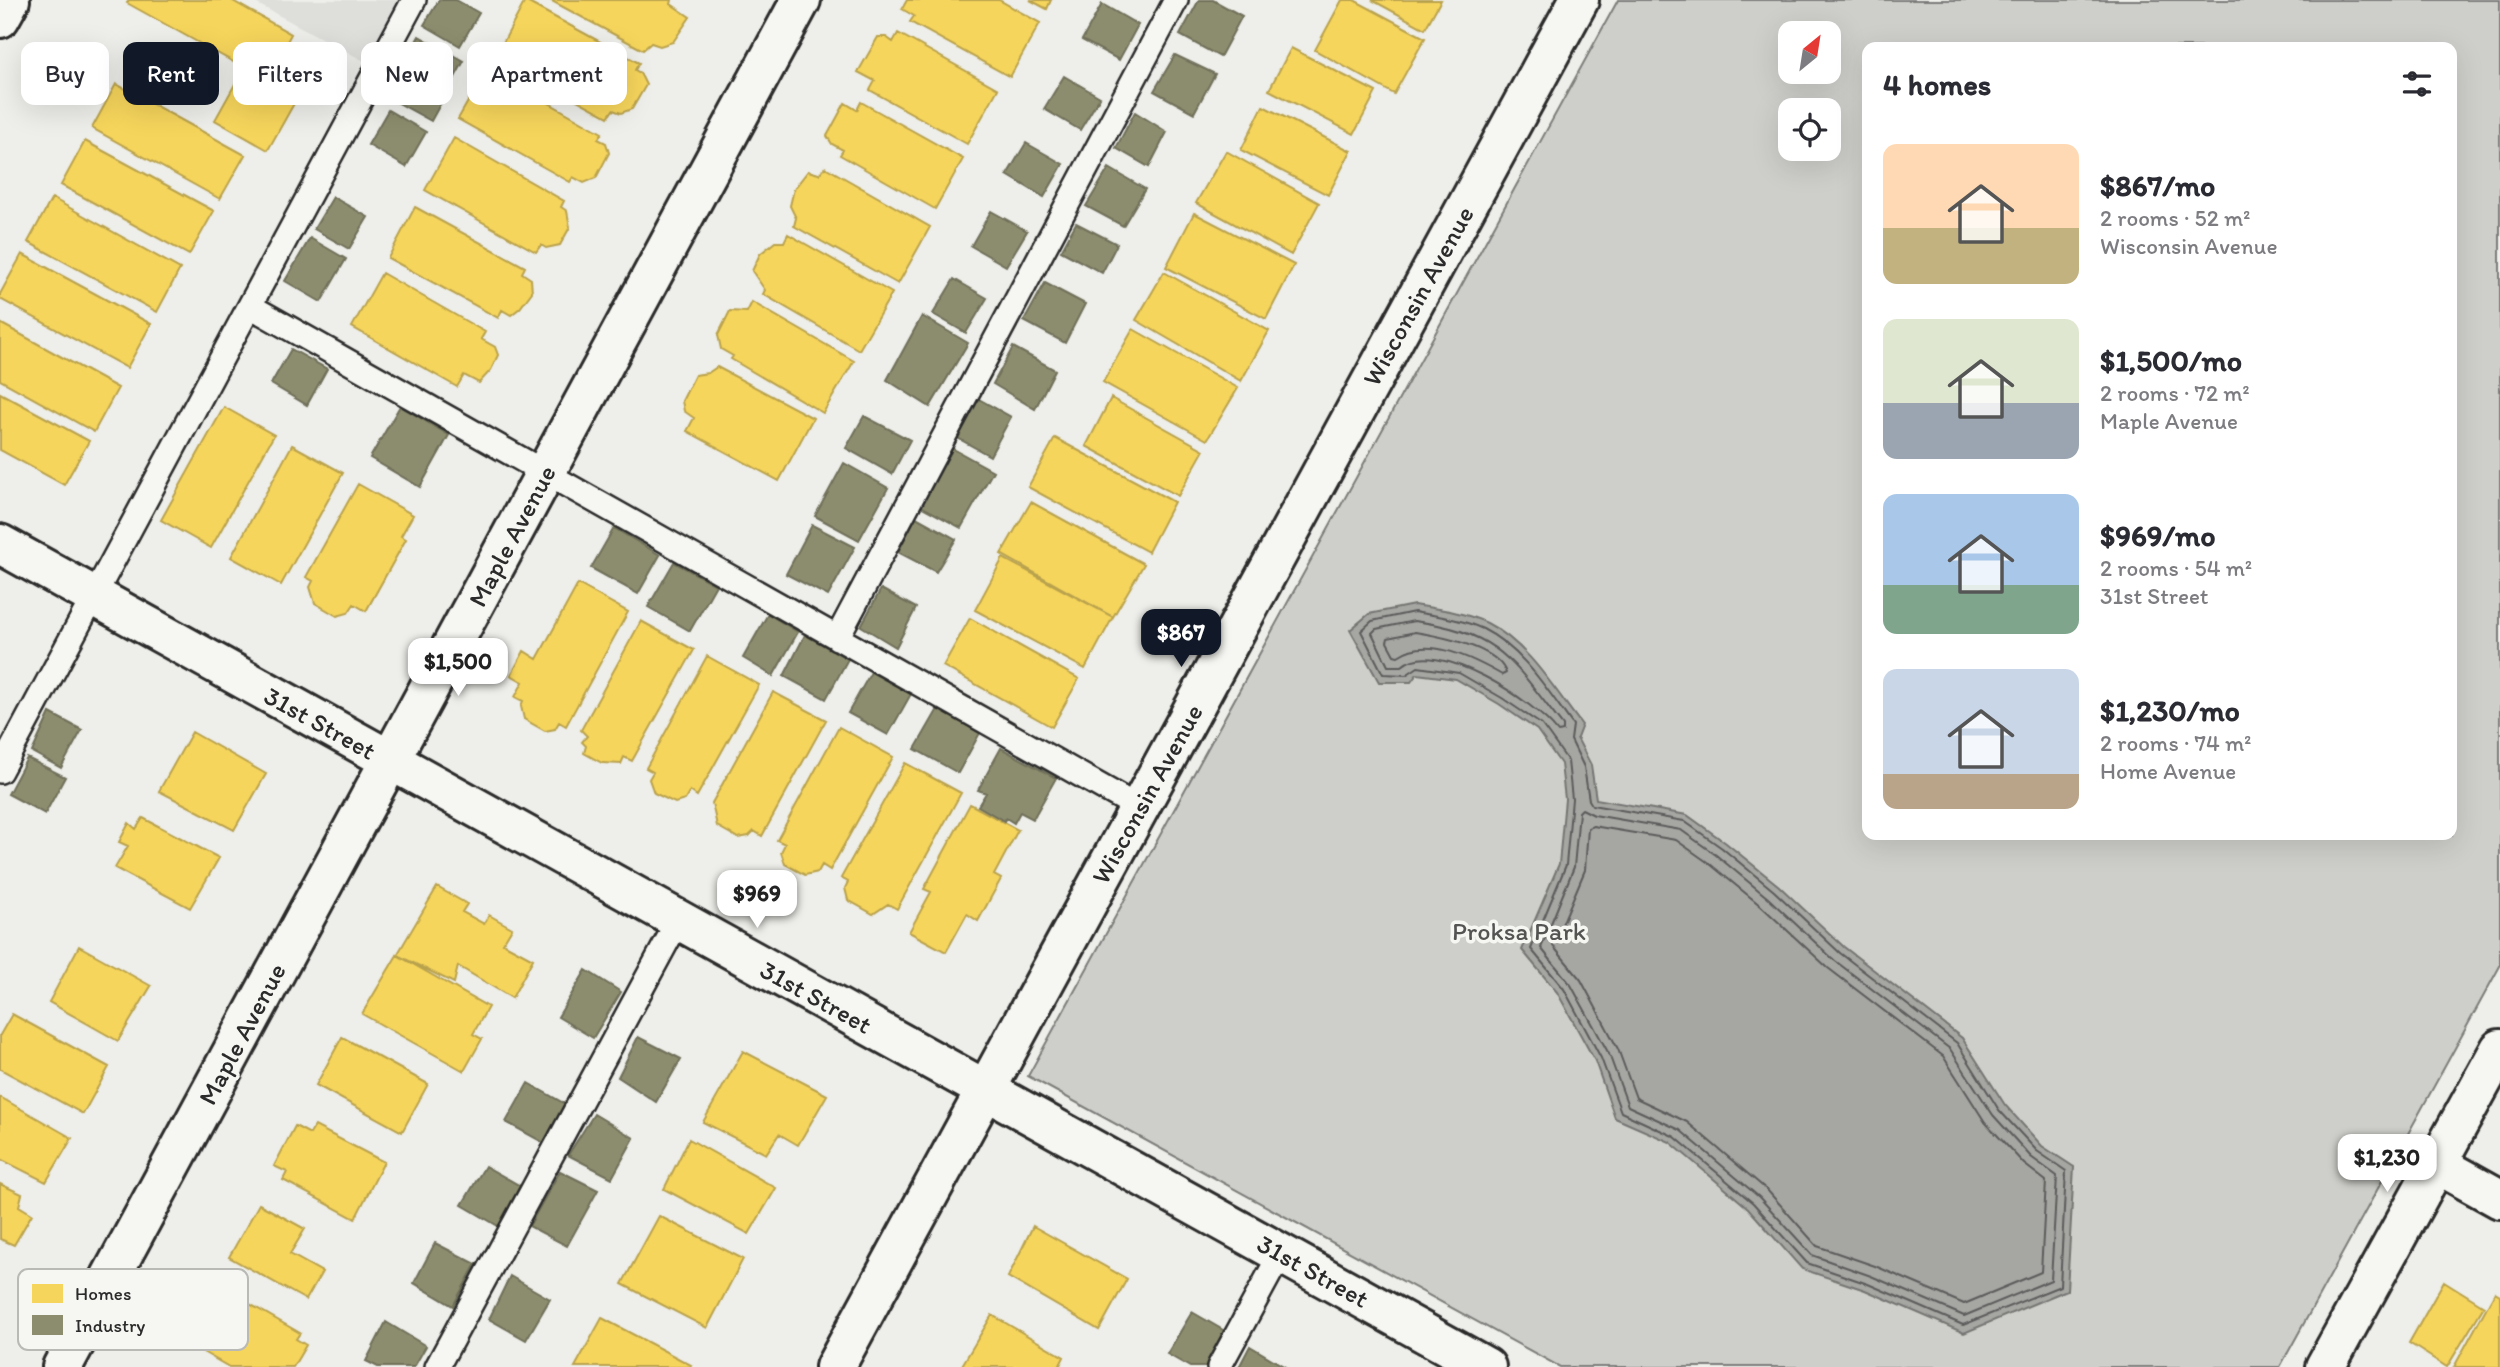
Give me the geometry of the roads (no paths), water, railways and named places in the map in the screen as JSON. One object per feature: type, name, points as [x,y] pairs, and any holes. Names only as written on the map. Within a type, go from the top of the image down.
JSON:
[{"type":"street","points":[[0,18],[10,0]]},
{"type":"street","name":"Maple Avenue","points":[[115,1269],[802,0]]},
{"type":"street","name":"Wisconsin Avenue","points":[[835,1367],[1579,0]]},
{"type":"street","name":"31st Street","points":[[0,544],[1486,1367]]},
{"type":"street","points":[[2325,1367],[2500,1049]]},
{"type":"street","points":[[2437,1164],[2500,1199]]},
{"type":"street","name":"Maple Avenue","points":[[62,1367],[71,1350]]},
{"type":"lane","points":[[0,771],[414,0]]},
{"type":"lane","points":[[837,638],[1176,0]]},
{"type":"lane","points":[[250,306],[1139,808]]},
{"type":"lane","points":[[437,1367],[678,921]]},
{"type":"lane","points":[[1219,1367],[1281,1253]]},
{"type":"water","points":[[1414,605],[1478,619],[1502,632],[1528,655],[1582,725],[1577,738],[1591,765],[1596,799],[1687,815],[1779,886],[1844,947],[1962,1038],[2005,1105],[2042,1146],[2074,1167],[2067,1290],[1964,1333],[1865,1290],[1802,1269],[1748,1208],[1670,1142],[1615,1118],[1595,1061],[1557,992],[1522,950],[1559,864],[1565,799],[1561,764],[1537,730],[1456,679],[1417,674],[1411,682],[1379,682],[1350,630],[1369,614]]},
{"type":"park label","name":"Proksa Park","points":[[1519,931]]}]
